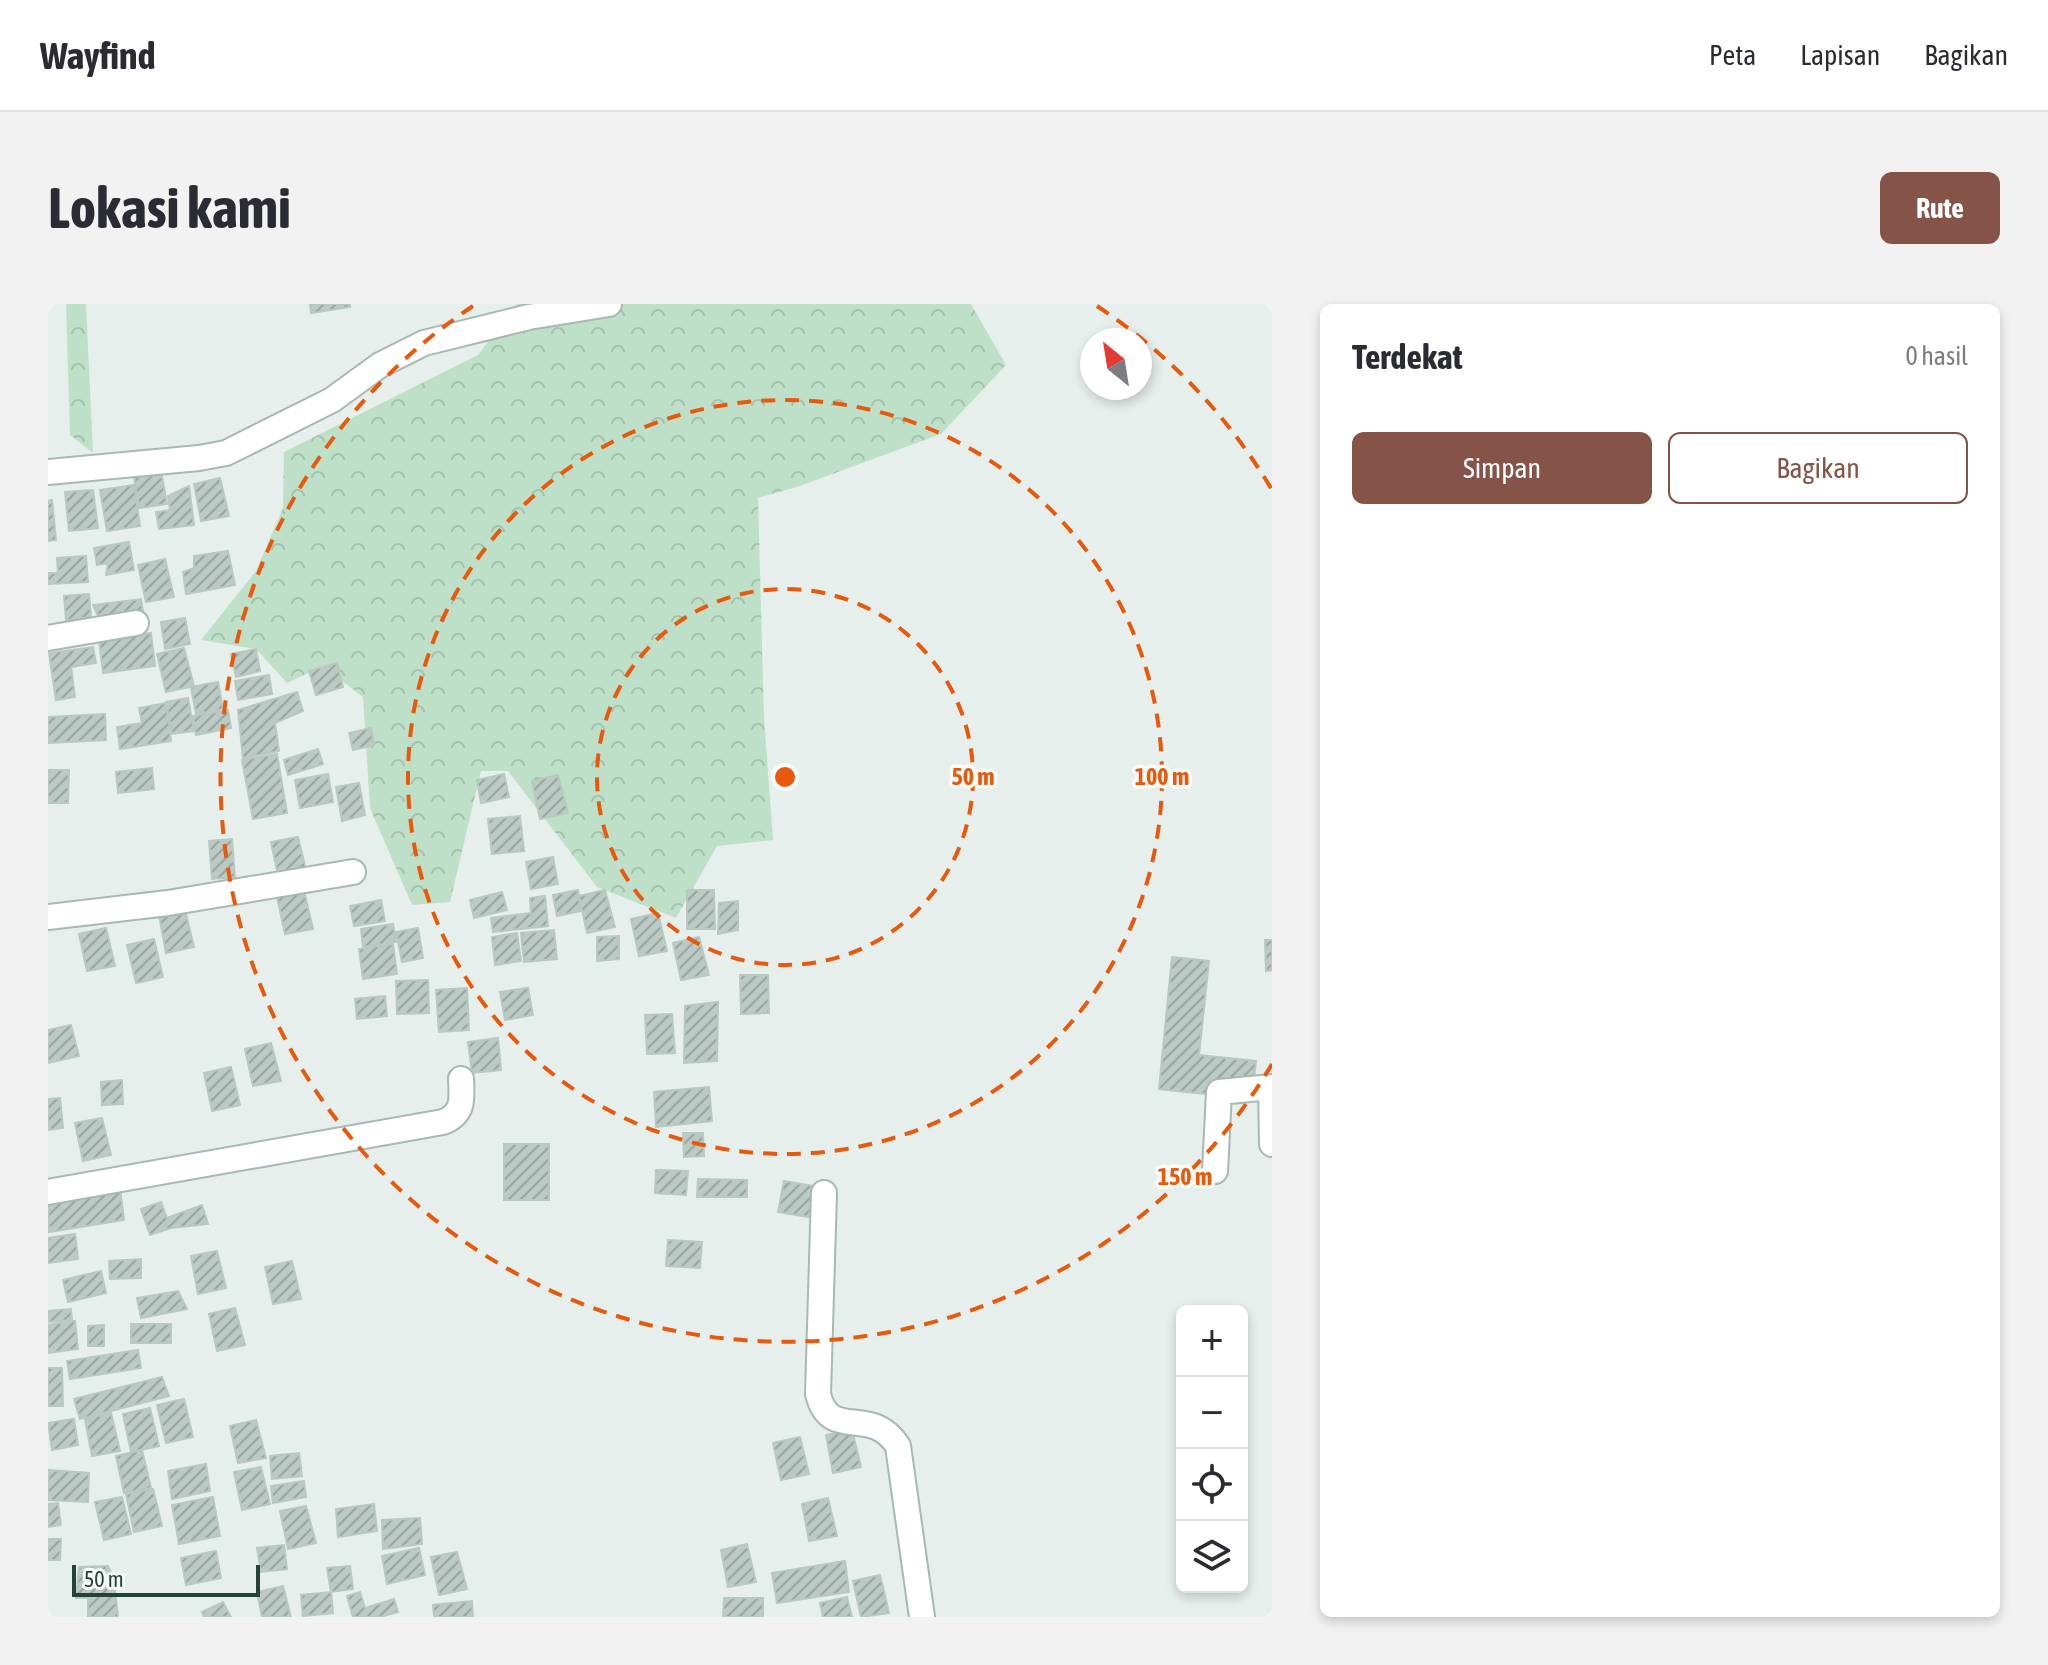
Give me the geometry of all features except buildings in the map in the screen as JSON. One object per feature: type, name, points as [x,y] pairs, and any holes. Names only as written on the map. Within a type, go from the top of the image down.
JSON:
[{"type":"street","points":[[48,472],[226,453],[332,400],[380,365],[424,343],[529,317],[609,304]]},
{"type":"street","points":[[48,638],[136,623]]},
{"type":"street","points":[[48,917],[179,901],[353,872]]},
{"type":"street","points":[[48,1192],[443,1122],[454,1118],[463,1104],[461,1079]]},
{"type":"street","points":[[1215,1171],[1219,1092],[1271,1088],[1272,1144]]},
{"type":"street","points":[[824,1193],[818,1394],[822,1410],[833,1419],[874,1424],[890,1433],[898,1446],[922,1617]]},
{"type":"green space","points":[[66,304],[86,304],[93,453],[70,435]]},
{"type":"green space","points":[[517,304],[971,304],[1006,365],[941,434],[797,487],[758,498],[764,718],[773,840],[717,846],[676,918],[597,887],[508,771],[481,771],[450,902],[412,905],[370,808],[363,697],[323,666],[287,683],[256,649],[201,640],[256,571],[283,508],[284,452],[478,355]]}]
